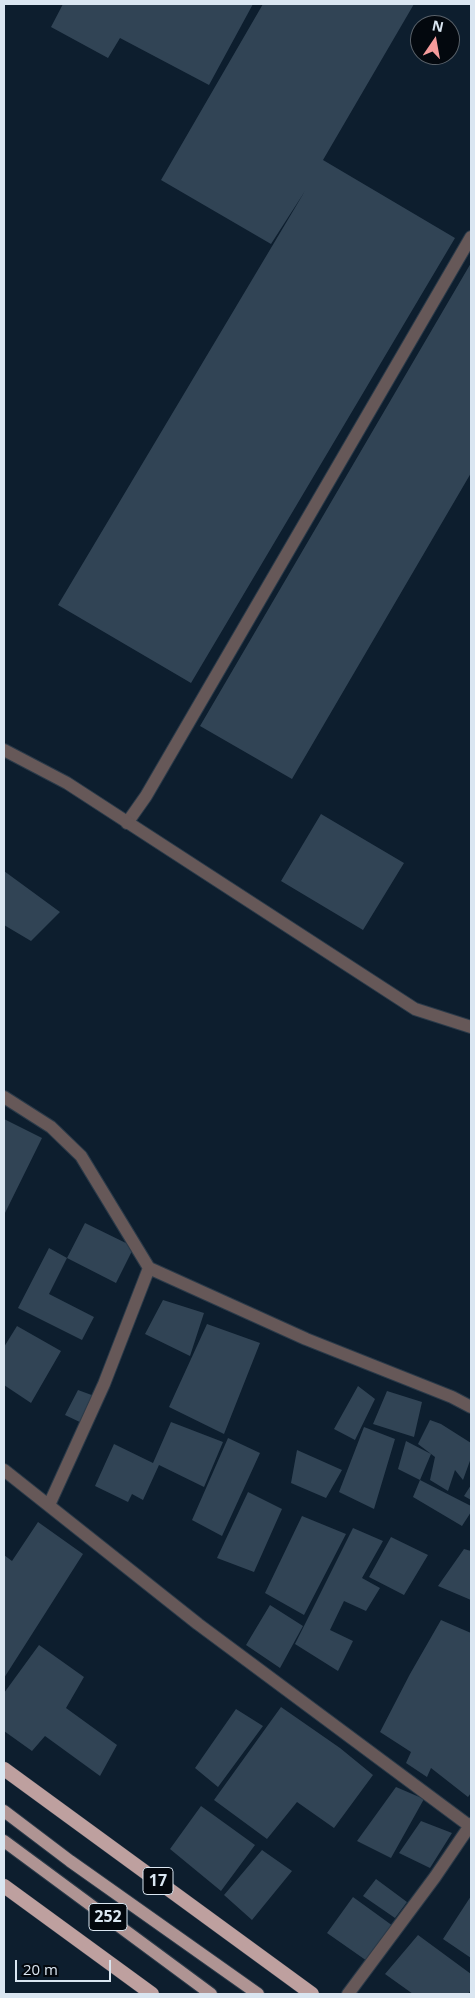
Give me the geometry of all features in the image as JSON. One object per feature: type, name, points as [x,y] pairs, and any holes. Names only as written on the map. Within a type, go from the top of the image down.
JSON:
[{"type":"highway","name":"17","points":[[4,1769],[312,1994]]},
{"type":"highway","points":[[4,1886],[152,1994]]},
{"type":"main road","name":"252","points":[[4,1811],[70,1862],[258,1994]]},
{"type":"main road","name":"252","points":[[4,1841],[211,1994]]},
{"type":"street","points":[[127,822],[146,796],[471,237]]},
{"type":"street","points":[[4,750],[67,783],[415,1009],[471,1027]]},
{"type":"street","points":[[4,1097],[51,1127],[81,1156],[149,1268],[306,1339],[452,1396],[471,1407]]},
{"type":"street","points":[[49,1505],[104,1384],[149,1268]]},
{"type":"street","points":[[4,1470],[198,1624],[471,1826],[348,1994]]},
{"type":"building","points":[[63,4],[253,4],[209,85],[120,38],[108,58],[51,27]]},
{"type":"building","points":[[263,4],[414,4],[323,160],[455,238],[191,683],[58,605],[305,191],[271,244],[161,180]]},
{"type":"building","points":[[471,263],[471,473],[292,779],[200,726]]},
{"type":"building","points":[[321,814],[404,863],[363,930],[281,881]]},
{"type":"building","points":[[4,871],[60,912],[31,941],[4,925]]},
{"type":"building","points":[[4,1119],[42,1138],[4,1215]]},
{"type":"building","points":[[85,1223],[134,1247],[116,1283],[67,1258]]},
{"type":"building","points":[[49,1248],[67,1258],[49,1294],[94,1317],[82,1340],[18,1308]]},
{"type":"building","points":[[163,1300],[204,1313],[190,1356],[145,1334]]},
{"type":"building","points":[[207,1324],[260,1343],[224,1434],[169,1407]]},
{"type":"building","points":[[17,1326],[61,1351],[31,1403],[4,1385],[4,1347]]},
{"type":"building","points":[[358,1386],[375,1399],[355,1440],[334,1429]]},
{"type":"building","points":[[78,1390],[97,1397],[84,1424],[65,1415]]},
{"type":"building","points":[[387,1391],[422,1402],[414,1437],[373,1424]]},
{"type":"building","points":[[430,1420],[441,1424],[471,1443],[471,1458],[463,1480],[455,1470],[448,1491],[430,1480],[435,1457],[418,1444]]},
{"type":"building","points":[[171,1422],[223,1442],[204,1487],[159,1465],[143,1500],[132,1494],[128,1502],[95,1486],[114,1444],[153,1463]]},
{"type":"building","points":[[364,1427],[395,1439],[374,1509],[339,1492]]},
{"type":"building","points":[[228,1438],[260,1453],[222,1536],[192,1520]]},
{"type":"building","points":[[406,1441],[431,1454],[420,1480],[398,1469]]},
{"type":"building","points":[[297,1450],[342,1470],[326,1498],[291,1483]]},
{"type":"building","points":[[420,1480],[471,1506],[471,1512],[462,1526],[413,1497]]},
{"type":"building","points":[[471,1485],[471,1500],[464,1496]]},
{"type":"building","points":[[248,1492],[282,1509],[254,1572],[217,1558]]},
{"type":"building","points":[[302,1516],[346,1534],[304,1615],[265,1593]]},
{"type":"building","points":[[38,1522],[83,1554],[4,1678],[4,1555],[12,1561]]},
{"type":"building","points":[[353,1528],[383,1541],[362,1578],[380,1588],[366,1611],[344,1601],[330,1630],[353,1641],[338,1671],[295,1644]]},
{"type":"building","points":[[391,1537],[428,1555],[404,1595],[369,1577]]},
{"type":"building","points":[[464,1549],[471,1551],[471,1600],[438,1586]]},
{"type":"building","points":[[270,1605],[303,1626],[280,1668],[246,1645]]},
{"type":"building","points":[[441,1620],[471,1633],[471,1793],[468,1797],[431,1768],[427,1777],[406,1763],[411,1752],[380,1732]]},
{"type":"building","points":[[39,1645],[84,1677],[66,1708],[117,1745],[100,1776],[45,1736],[32,1751],[4,1731],[4,1693]]},
{"type":"building","points":[[281,1707],[340,1748],[373,1775],[334,1828],[297,1802],[267,1839],[214,1800]]},
{"type":"building","points":[[236,1709],[263,1726],[218,1787],[195,1768]]},
{"type":"building","points":[[396,1787],[424,1799],[391,1858],[357,1841]]},
{"type":"building","points":[[201,1806],[255,1845],[221,1891],[170,1849]]},
{"type":"building","points":[[421,1821],[452,1833],[430,1868],[399,1853]]},
{"type":"building","points":[[262,1850],[292,1871],[252,1920],[224,1895]]},
{"type":"building","points":[[376,1879],[407,1902],[395,1918],[363,1896]]},
{"type":"building","points":[[471,1896],[471,1958],[443,1939]]},
{"type":"building","points":[[353,1897],[393,1926],[367,1961],[327,1933]]},
{"type":"building","points":[[418,1935],[471,1974],[471,1990],[468,1994],[413,1994],[385,1974]]}]
